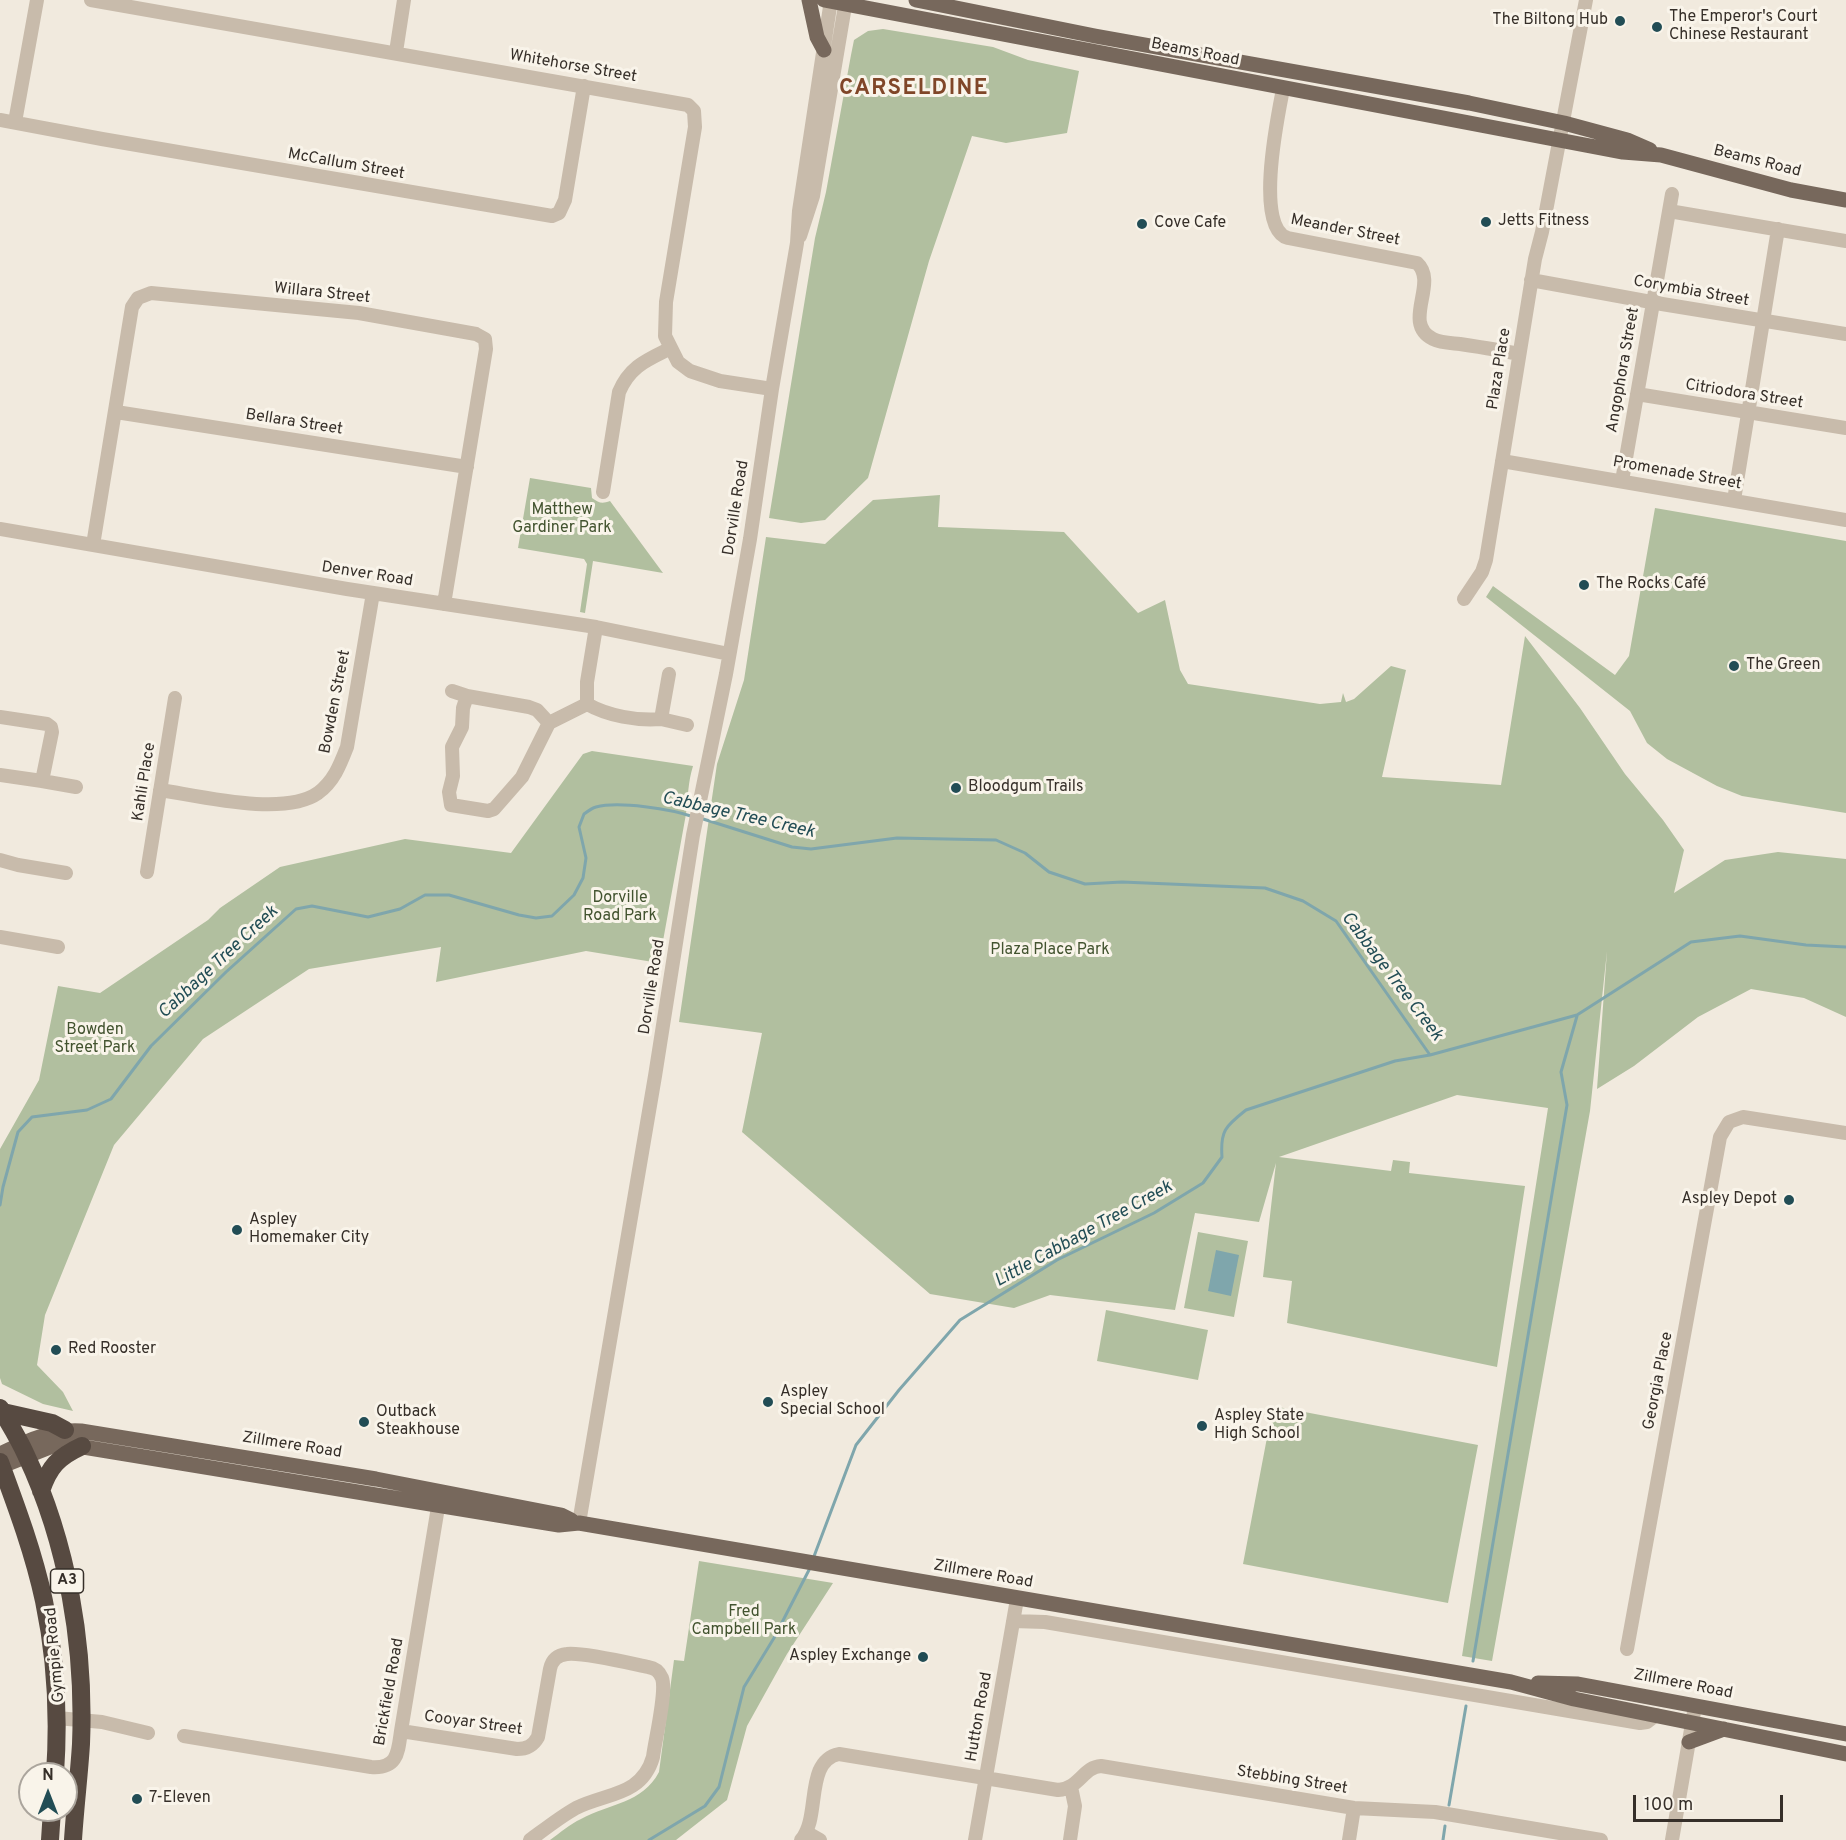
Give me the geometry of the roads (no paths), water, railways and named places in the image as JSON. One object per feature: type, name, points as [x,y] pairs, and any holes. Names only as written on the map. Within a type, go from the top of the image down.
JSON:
[{"type":"highway","points":[[1,1410],[52,1423],[64,1430]]},
{"type":"highway","name":"Gympie Road","points":[[1,1410],[24,1450],[41,1491],[57,1540],[70,1596],[78,1651],[81,1721],[74,1840]]},
{"type":"highway","points":[[41,1491],[47,1474],[57,1461],[82,1446]]},
{"type":"highway","name":"Gympie Road","points":[[0,1461],[29,1544],[44,1599],[51,1639],[57,1718],[55,1762]]},
{"type":"highway","points":[[50,1840],[51,1822]]},
{"type":"main road","points":[[809,0],[816,37],[824,50]]},
{"type":"main road","name":"Beams Road","points":[[916,0],[1106,38],[1469,103],[1564,123],[1627,140],[1660,155],[1791,190],[1846,200]]},
{"type":"main road","name":"Beams Road","points":[[835,1],[1623,152],[1660,155]]},
{"type":"main road","name":"Zillmere Road","points":[[24,1450],[40,1436],[64,1430],[169,1444],[440,1498]]},
{"type":"main road","name":"Zillmere Road","points":[[0,1461],[24,1450],[65,1444],[561,1515],[579,1523],[1511,1682],[1574,1699],[1846,1754]]},
{"type":"main road","name":"Zillmere Road","points":[[1511,1682],[1578,1684],[1846,1734]]},
{"type":"main road","points":[[1689,1742],[1724,1729]]},
{"type":"street","points":[[15,122],[37,0]]},
{"type":"street","name":"Whitehorse Street","points":[[92,0],[688,105],[694,111],[695,127],[666,302],[665,336],[678,362],[690,371],[720,381],[772,389]]},
{"type":"street","points":[[396,52],[404,0]]},
{"type":"street","points":[[1560,140],[1586,0]]},
{"type":"street","name":"Dorville Road","points":[[579,1523],[651,1100],[700,793],[750,539],[797,243],[799,211],[824,50],[835,1]]},
{"type":"street","name":"Dorville Road","points":[[797,243],[813,196],[835,1]]},
{"type":"street","name":"McCallum Street","points":[[0,120],[102,140],[552,216],[559,213],[565,200],[584,86]]},
{"type":"street","name":"Meander Street","points":[[1283,88],[1269,177],[1274,222],[1279,234],[1288,238],[1417,263],[1424,276],[1419,319],[1422,330],[1440,341],[1520,354]]},
{"type":"street","name":"Plaza Place","points":[[1464,598],[1482,572],[1486,560],[1531,280],[1560,140]]},
{"type":"street","name":"Angophora Street","points":[[1622,481],[1672,194]]},
{"type":"street","points":[[1669,211],[1846,241]]},
{"type":"street","points":[[1734,500],[1778,229]]},
{"type":"street","name":"Corymbia Street","points":[[1531,280],[1846,334]]},
{"type":"street","name":"Willara Street","points":[[93,545],[132,307],[138,298],[151,293],[359,313],[476,334],[485,339],[486,349],[444,604]]},
{"type":"street","points":[[603,492],[619,392],[625,378],[635,368],[671,348]]},
{"type":"street","name":"Citriodora Street","points":[[1637,394],[1846,428]]},
{"type":"street","name":"Bellara Street","points":[[116,412],[467,467]]},
{"type":"street","name":"Promenade Street","points":[[1502,461],[1846,520]]},
{"type":"street","name":"Denver Road","points":[[0,529],[444,604],[596,627],[729,654]]},
{"type":"street","name":"Bowden Street","points":[[160,790],[274,805],[296,803],[316,794],[330,782],[346,747],[373,592]]},
{"type":"street","points":[[587,704],[587,682],[596,627]]},
{"type":"street","points":[[661,719],[669,674]]},
{"type":"street","points":[[452,692],[529,707],[537,710],[549,723]]},
{"type":"street","points":[[467,696],[462,727],[452,747],[453,776],[444,807],[488,811],[494,809],[522,777],[549,723],[587,704]]},
{"type":"street","name":"Kahli Place","points":[[147,872],[175,698]]},
{"type":"street","points":[[587,704],[598,710],[687,725]]},
{"type":"street","points":[[0,717],[47,724],[51,727],[52,732],[42,781]]},
{"type":"street","points":[[0,775],[76,787]]},
{"type":"street","points":[[0,860],[66,873]]},
{"type":"street","points":[[0,937],[58,947]]},
{"type":"street","name":"Georgia Place","points":[[1627,1649],[1720,1137],[1730,1122],[1743,1117],[1846,1133]]},
{"type":"street","name":"Brickfield Road","points":[[184,1736],[379,1767],[389,1764],[397,1755],[402,1731],[440,1498]]},
{"type":"street","name":"Hutton Road","points":[[975,1840],[1017,1599]]},
{"type":"street","name":"Zillmere Road","points":[[1013,1621],[1053,1624],[1640,1723],[1647,1722],[1656,1715]]},
{"type":"street","name":"Cooyar Street","points":[[402,1731],[517,1749],[527,1748],[538,1737],[551,1664],[558,1657],[571,1654],[648,1666],[657,1670],[663,1680],[662,1700],[650,1766],[643,1778],[630,1788],[574,1809],[530,1840]]},
{"type":"street","points":[[1378,1679],[1381,1659]]},
{"type":"street","points":[[1672,1840],[1695,1706]]},
{"type":"street","points":[[57,1718],[112,1724],[148,1733]]},
{"type":"street","points":[[820,1840],[803,1836],[819,1770],[826,1760],[835,1755],[857,1756],[1053,1790],[1071,1787],[1075,1806],[1070,1840]]},
{"type":"street","name":"Stebbing Street","points":[[1071,1787],[1091,1768],[1101,1766],[1354,1808],[1435,1812],[1601,1840]]},
{"type":"street","points":[[1349,1840],[1354,1808]]},
{"type":"water","points":[[1216,1250],[1239,1255],[1231,1296],[1208,1291]]},
{"type":"waterway","name":"Cabbage Tree Creek","points":[[0,1205],[18,1132],[32,1117],[87,1110],[111,1099],[151,1046],[226,972],[296,909],[312,906],[368,917],[400,909],[425,895],[449,895],[519,915],[536,918],[552,916],[574,895],[583,878],[586,858],[579,827],[584,814],[588,811],[606,805],[631,805],[694,817]]},
{"type":"waterway","name":"Cabbage Tree Creek","points":[[700,818],[792,847],[811,849],[897,838],[996,840],[1025,853],[1049,872],[1085,884],[1122,882],[1265,888],[1303,901],[1336,921],[1430,1055]]},
{"type":"waterway","name":"Little Cabbage Tree Creek","points":[[813,1559],[856,1445],[899,1390],[960,1320],[1057,1260],[1154,1213],[1203,1183],[1222,1157],[1223,1134],[1229,1125],[1246,1110],[1395,1061],[1430,1055],[1577,1015],[1691,942],[1740,936],[1806,945],[1846,947]]},
{"type":"waterway","points":[[1473,1661],[1567,1105],[1561,1072],[1577,1016]]},
{"type":"waterway","name":"Little Cabbage Tree Creek","points":[[649,1840],[705,1806],[719,1787],[744,1687],[774,1638],[810,1568]]},
{"type":"waterway","points":[[1449,1805],[1466,1706]]},
{"type":"waterway","points":[[1443,1840],[1445,1826]]},
{"type":"place","name":"The Biltong Hub","points":[[1620,21]]},
{"type":"place","name":"The Emperor's Court Chinese Restaurant","points":[[1657,27]]},
{"type":"place","name":"Jetts Fitness","points":[[1486,222]]},
{"type":"place","name":"Cove Cafe","points":[[1142,224]]},
{"type":"place","name":"The Rocks Café","points":[[1584,585]]},
{"type":"place","name":"The Green","points":[[1734,666]]},
{"type":"place","name":"Bloodgum Trails","points":[[956,788]]},
{"type":"place","name":"Aspley Depot","points":[[1789,1200]]},
{"type":"place","name":"Aspley Homemaker City","points":[[237,1230]]},
{"type":"place","name":"Red Rooster","points":[[56,1350]]},
{"type":"place","name":"Aspley Special School","points":[[768,1402]]},
{"type":"place","name":"Outback Steakhouse","points":[[364,1422]]},
{"type":"place","name":"Aspley State High School","points":[[1202,1426]]},
{"type":"place","name":"Aspley Exchange","points":[[923,1657]]},
{"type":"place","name":"7-Eleven","points":[[137,1799]]},
{"type":"district","name":"CARSELDINE","points":[[914,90]]},
{"type":"park label","name":"Matthew Gardiner Park","points":[[562,520]]},
{"type":"park label","name":"Dorville Road Park","points":[[620,908]]},
{"type":"park label","name":"Plaza Place Park","points":[[1050,951]]},
{"type":"park label","name":"Bowden Street Park","points":[[95,1040]]},
{"type":"park label","name":"Fred Campbell Park","points":[[744,1622]]}]
